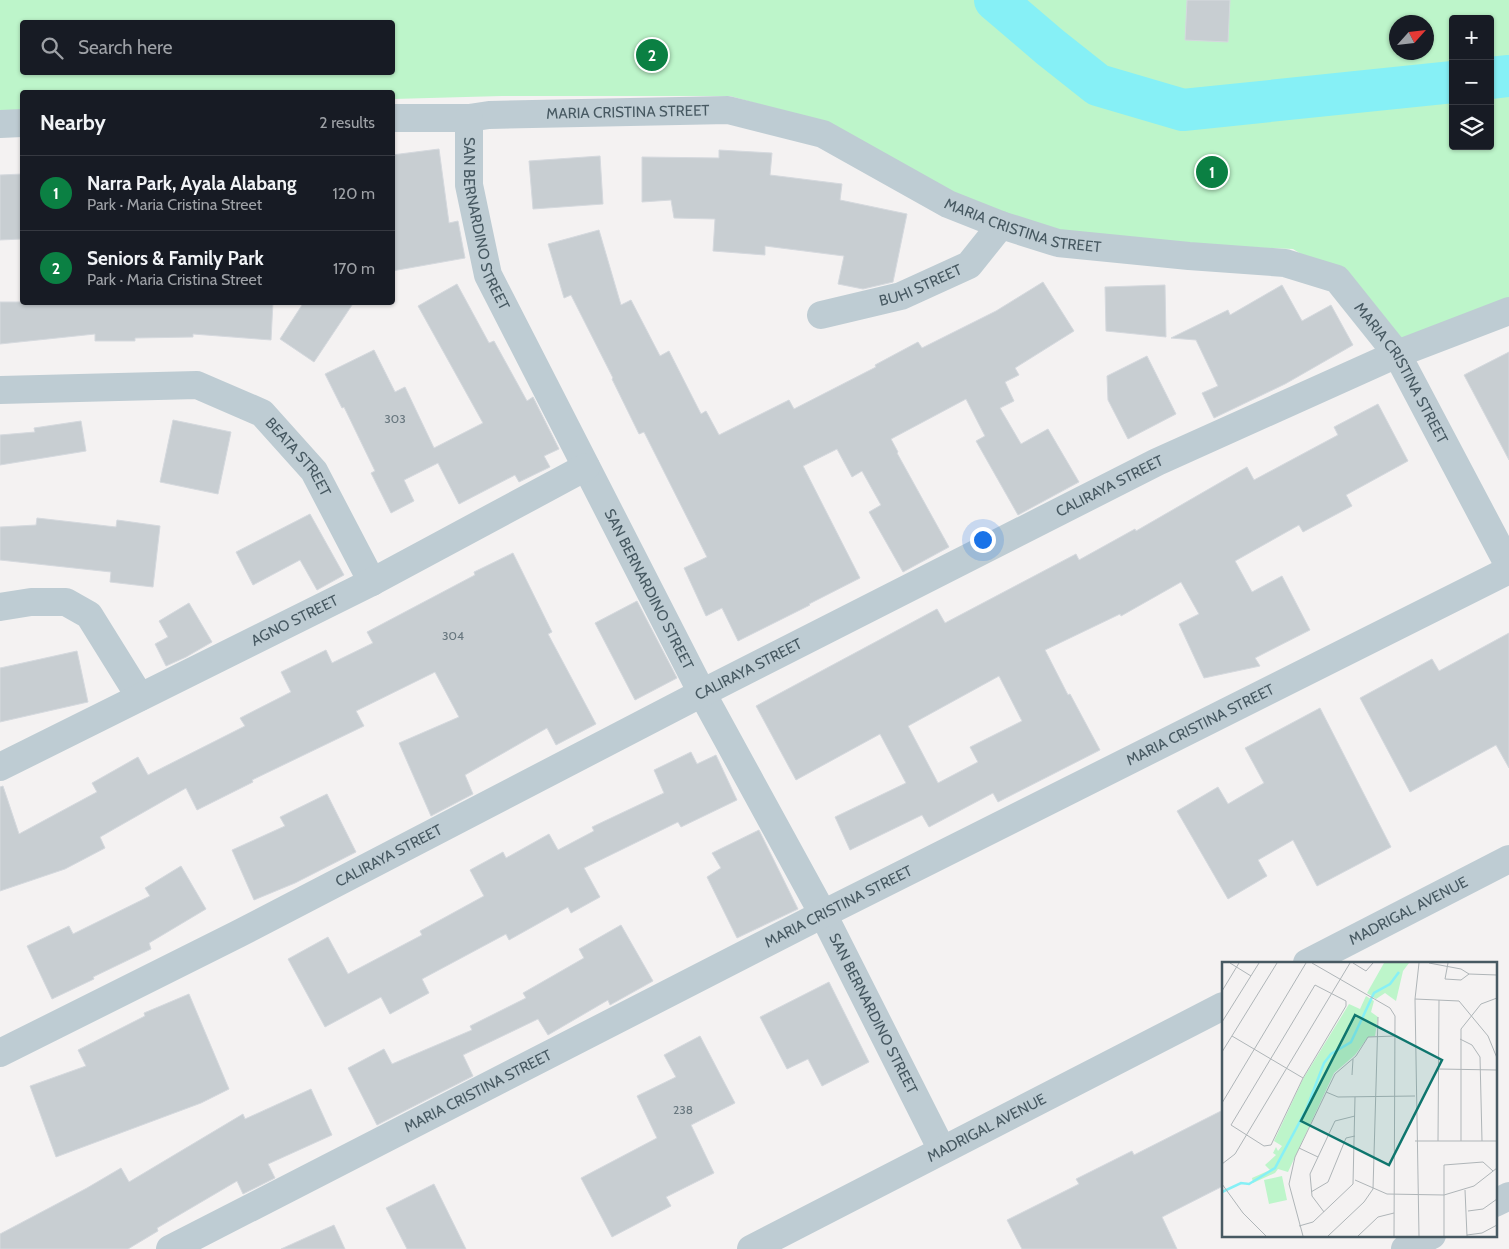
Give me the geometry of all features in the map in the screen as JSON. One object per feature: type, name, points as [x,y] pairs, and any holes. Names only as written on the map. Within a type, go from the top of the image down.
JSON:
[{"type":"street","name":"MARIA CRISTINA STREET","points":[[395,118],[469,118],[489,115],[728,110],[823,134],[948,204],[1001,225],[1058,244],[1285,263],[1337,279],[1397,354],[1509,566]]},
{"type":"street","name":"SAN BERNARDINO STREET","points":[[469,118],[469,185],[488,274],[702,693],[823,914],[942,1150]]},
{"type":"street","points":[[0,124],[20,124]]},
{"type":"street","name":"BUHI STREET","points":[[821,315],[901,296],[969,265],[1001,225]]},
{"type":"street","name":"CALIRAYA STREET","points":[[0,1053],[238,934],[702,693],[1157,462],[1397,354],[1509,311]]},
{"type":"street","name":"BEATA STREET","points":[[0,390],[197,385],[262,414],[314,471],[372,582]]},
{"type":"street","name":"AGNO STREET","points":[[0,768],[372,582],[586,467]]},
{"type":"street","name":"MARIA CRISTINA STREET","points":[[170,1249],[823,914],[1509,570]]},
{"type":"street","points":[[0,607],[32,602],[66,602],[90,615],[140,697]]},
{"type":"street","name":"MADRIGAL AVENUE","points":[[1309,962],[1509,859]]},
{"type":"street","name":"MADRIGAL AVENUE","points":[[751,1249],[1222,1007]]},
{"type":"street","points":[[1496,1202],[1509,1196]]},
{"type":"street","points":[[1405,1249],[1430,1236]]},
{"type":"green space","points":[[0,0],[1509,0],[1509,309],[1396,351],[1338,277],[1293,249],[1191,245],[1059,231],[959,198],[834,125],[730,96],[502,96],[395,99],[395,90],[20,90],[20,111],[0,112]]},
{"type":"building","points":[[1187,0],[1230,0],[1228,42],[1185,40]]},
{"type":"building","points":[[439,149],[449,223],[458,221],[465,258],[395,270],[395,155]]},
{"type":"building","points":[[719,150],[772,153],[770,175],[842,184],[840,200],[907,214],[893,282],[863,289],[838,284],[844,256],[765,246],[765,255],[713,251],[715,219],[674,218],[671,200],[642,202],[642,157],[719,158]]},
{"type":"building","points":[[600,156],[603,204],[533,209],[529,161]]},
{"type":"building","points":[[20,174],[20,239],[0,240],[0,175]]},
{"type":"building","points":[[599,230],[621,305],[631,300],[660,356],[669,351],[701,414],[706,411],[719,435],[789,400],[794,409],[876,367],[875,365],[918,342],[922,348],[996,311],[1043,282],[1074,331],[1015,368],[1019,375],[1005,382],[1014,401],[1000,408],[1021,444],[1048,429],[1079,482],[1018,515],[976,441],[985,436],[966,399],[891,439],[949,547],[903,572],[869,512],[881,505],[862,471],[852,477],[837,449],[803,466],[860,578],[738,641],[722,608],[706,616],[684,568],[707,557],[644,432],[639,434],[571,295],[564,298],[548,244]]},
{"type":"building","points":[[457,284],[489,343],[494,341],[527,401],[533,397],[559,449],[544,456],[550,467],[519,482],[515,475],[459,504],[438,463],[404,480],[414,501],[391,513],[371,473],[375,471],[344,407],[342,408],[325,374],[374,350],[395,392],[405,387],[434,448],[483,423],[418,306]]},
{"type":"building","points":[[1165,285],[1166,337],[1106,331],[1105,287]]},
{"type":"building","points":[[1282,285],[1302,321],[1331,305],[1353,345],[1285,384],[1214,418],[1202,393],[1218,386],[1196,340],[1171,338],[1228,310],[1230,315]]},
{"type":"building","points":[[0,302],[20,302],[20,305],[273,305],[271,340],[193,334],[193,337],[135,338],[135,341],[95,341],[95,334],[0,344]]},
{"type":"building","points":[[302,305],[352,305],[314,362],[280,339]]},
{"type":"building","points":[[1509,352],[1509,460],[1464,375]]},
{"type":"building","points":[[1147,356],[1176,414],[1128,439],[1108,400],[1107,376]]},
{"type":"building","points":[[1378,404],[1408,461],[1346,495],[1352,506],[1303,532],[1299,525],[1235,561],[1252,592],[1282,576],[1310,630],[1255,658],[1260,666],[1204,678],[1179,624],[1199,614],[1181,582],[1121,616],[1120,614],[1045,650],[1068,695],[1070,694],[1100,750],[998,802],[993,793],[929,827],[922,815],[850,850],[835,817],[906,783],[880,734],[796,780],[756,706],[937,609],[945,623],[1076,554],[1079,560],[1135,529],[1136,531],[1247,467],[1254,480],[1338,435],[1334,427]],"holes":[[[999,676],[1022,721],[970,747],[978,762],[938,783],[908,726]]]},
{"type":"building","points":[[173,420],[231,432],[218,494],[160,482]]},
{"type":"building","points":[[81,421],[86,451],[0,465],[0,435],[35,432],[34,428]]},
{"type":"building","points":[[310,514],[344,575],[317,590],[300,560],[253,585],[236,552]]},
{"type":"building","points":[[37,518],[116,527],[117,520],[160,526],[153,587],[110,582],[111,572],[0,560],[0,527],[36,525]]},
{"type":"building","points":[[513,553],[552,632],[548,634],[596,724],[556,745],[547,728],[465,775],[473,794],[431,816],[399,743],[459,717],[435,672],[356,711],[364,726],[252,780],[253,782],[197,810],[186,788],[100,837],[105,848],[65,869],[0,891],[0,787],[3,786],[19,834],[97,792],[92,783],[138,757],[148,775],[245,726],[240,718],[291,692],[281,672],[326,650],[332,663],[373,643],[367,632],[475,575],[474,572]]},
{"type":"building","points":[[637,601],[677,678],[635,700],[595,623]]},
{"type":"building","points":[[189,603],[212,642],[166,666],[155,644],[168,637],[159,621]]},
{"type":"building","points":[[1509,633],[1509,768],[1496,745],[1410,792],[1360,698],[1432,659],[1439,671]]},
{"type":"building","points":[[77,651],[88,702],[0,722],[0,668]]},
{"type":"building","points":[[1320,708],[1391,847],[1317,886],[1293,840],[1258,860],[1267,876],[1228,899],[1177,811],[1218,787],[1228,804],[1264,783],[1245,748]]},
{"type":"building","points":[[691,752],[697,764],[716,755],[737,800],[681,827],[678,822],[584,868],[600,897],[571,913],[568,907],[509,940],[506,934],[422,979],[429,993],[390,1014],[381,997],[325,1027],[288,959],[328,937],[348,974],[422,935],[420,931],[484,896],[470,870],[503,852],[506,858],[549,834],[558,850],[594,831],[592,827],[664,793],[654,770]]},
{"type":"building","points":[[327,794],[356,852],[295,883],[254,900],[232,850],[285,826],[280,817]]},
{"type":"building","points":[[759,830],[798,909],[737,938],[707,877],[721,868],[712,853]]},
{"type":"building","points":[[181,866],[206,909],[149,943],[151,949],[52,999],[27,946],[69,926],[73,934],[150,896],[145,888]]},
{"type":"building","points":[[621,925],[653,981],[610,1005],[608,1000],[548,1035],[538,1019],[463,1055],[473,1076],[377,1125],[348,1068],[384,1049],[392,1064],[472,1030],[470,1026],[526,998],[523,993],[584,958],[579,949]]},
{"type":"building","points":[[829,982],[869,1062],[822,1086],[808,1059],[787,1069],[760,1017]]},
{"type":"building","points":[[189,994],[229,1089],[201,1103],[56,1157],[30,1086],[86,1066],[78,1050],[145,1016],[144,1013]]},
{"type":"building","points":[[700,1036],[735,1103],[691,1125],[714,1173],[666,1197],[671,1206],[612,1237],[581,1178],[657,1138],[637,1096],[676,1077],[664,1055]]},
{"type":"building","points":[[311,1089],[332,1135],[268,1164],[275,1178],[243,1194],[237,1181],[157,1228],[158,1231],[128,1249],[0,1249],[0,1234],[121,1168],[129,1182],[243,1114],[245,1119]]},
{"type":"building","points":[[1222,1111],[1222,1187],[1162,1217],[1177,1249],[1022,1249],[1007,1220],[1079,1184],[1076,1179],[1132,1151],[1134,1155]]},
{"type":"building","points":[[434,1184],[466,1249],[407,1249],[386,1208]]},
{"type":"building","points":[[334,1225],[345,1249],[281,1249]]},
{"type":"waterway","points":[[995,0],[1098,85],[1183,110],[1449,82]]},
{"type":"waterway","points":[[1494,78],[1509,76]]},
{"type":"place","name":"Seniors & Family Park","points":[[652,55]]},
{"type":"place","name":"Narra Park, Ayala Alabang","points":[[1212,172]]}]
